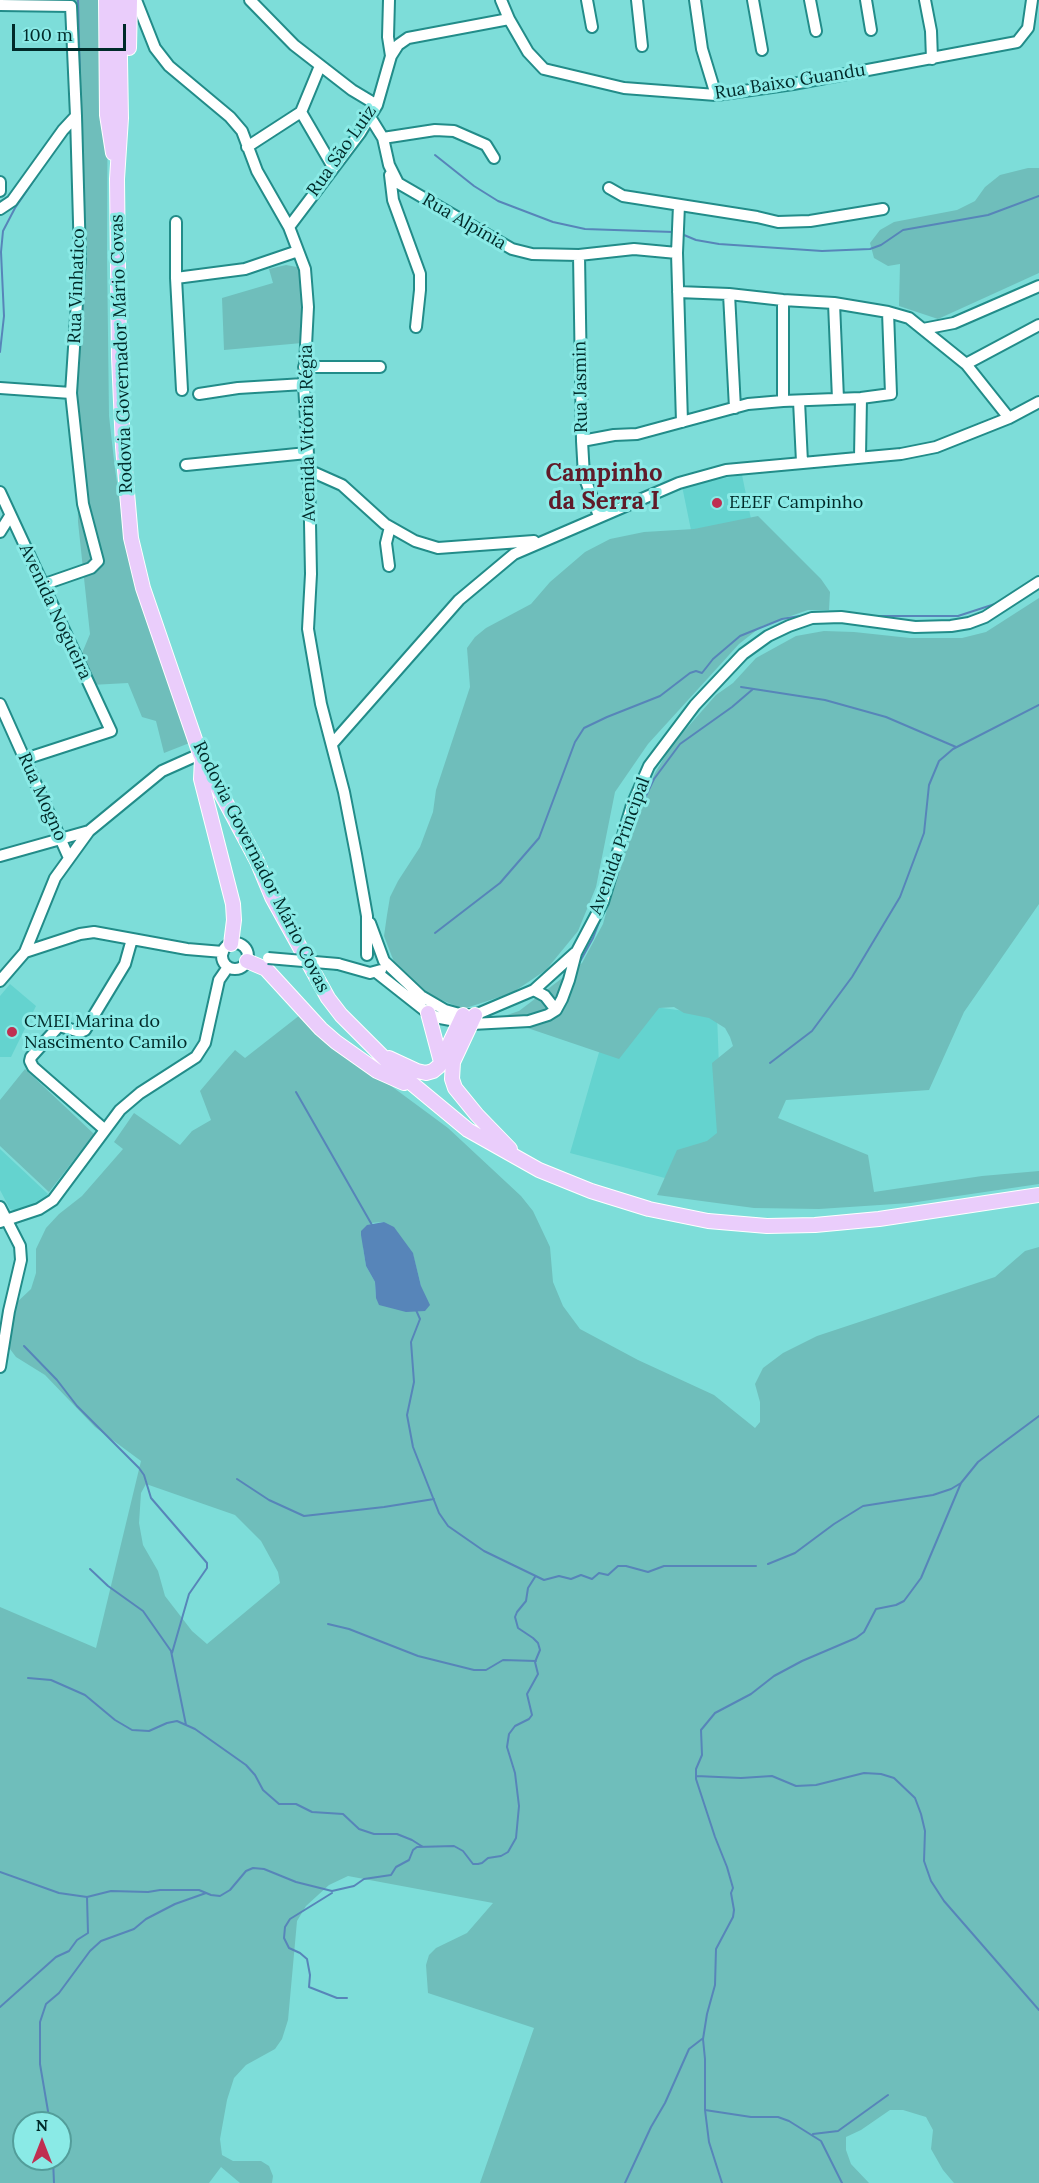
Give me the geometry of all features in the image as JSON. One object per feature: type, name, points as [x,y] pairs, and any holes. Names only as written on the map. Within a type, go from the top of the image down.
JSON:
[{"type":"main road","name":"Rodovia Governador Mário Covas","points":[[106,0],[108,115],[117,178]]},
{"type":"main road","name":"Rodovia Governador Mário Covas","points":[[119,0],[121,118],[117,178],[119,357],[131,538],[143,588],[201,756],[317,981],[341,1015],[414,1086],[468,1130],[539,1170],[591,1191],[650,1209],[708,1221],[767,1226],[815,1225],[879,1219],[1039,1195]]},
{"type":"main road","points":[[121,118],[128,77],[130,0]]},
{"type":"main road","points":[[201,756],[201,779],[233,904],[234,920],[227,948]]},
{"type":"main road","points":[[248,959],[266,969],[321,1029],[344,1048],[377,1071],[414,1086]]},
{"type":"main road","points":[[428,1012],[441,1062]]},
{"type":"main road","points":[[377,1052],[417,1071],[426,1073],[433,1071],[468,1019]]},
{"type":"main road","points":[[468,1019],[453,1062],[452,1079],[455,1088],[519,1160]]},
{"type":"street","name":"Avenida Vitória Régia","points":[[136,0],[155,48],[169,66],[230,117],[242,131],[257,171],[289,227],[305,269],[308,307],[304,384],[311,574],[308,629],[321,704],[344,792],[367,916],[384,959]]},
{"type":"street","points":[[250,0],[294,45],[352,90],[377,105]]},
{"type":"street","name":"Rua São Luiz","points":[[289,227],[377,105],[391,56],[388,37],[389,0]]},
{"type":"street","name":"Rua Baixo Guandu","points":[[501,0],[528,52],[544,69],[624,88],[716,95],[932,59],[1017,42],[1028,28],[1032,0]]},
{"type":"street","points":[[587,0],[592,27]]},
{"type":"street","points":[[637,0],[642,46]]},
{"type":"street","points":[[695,0],[702,49],[716,95]]},
{"type":"street","points":[[753,0],[762,50]]},
{"type":"street","points":[[810,0],[816,31]]},
{"type":"street","points":[[866,0],[871,30]]},
{"type":"street","points":[[928,0],[932,59]]},
{"type":"street","name":"Rua Vinhatico","points":[[0,5],[70,6],[80,257],[71,393],[83,504],[98,563],[91,568],[42,585]]},
{"type":"street","points":[[391,56],[398,45],[408,38],[509,18]]},
{"type":"street","points":[[248,147],[301,112],[320,66]]},
{"type":"street","points":[[301,112],[333,167]]},
{"type":"street","points":[[0,209],[12,201],[63,130],[76,116]]},
{"type":"street","name":"Rua Alpínia","points":[[370,117],[383,138],[389,165],[398,183],[512,249],[532,254],[579,255],[634,249],[677,253]]},
{"type":"street","points":[[383,138],[435,130],[454,131],[486,145],[494,158]]},
{"type":"street","points":[[389,165],[393,200],[420,274],[416,327]]},
{"type":"street","points":[[0,182],[0,191]]},
{"type":"street","points":[[609,188],[623,196],[778,222],[810,220],[883,209]]},
{"type":"street","points":[[679,205],[677,253],[682,422]]},
{"type":"street","points":[[176,222],[176,278],[182,390]]},
{"type":"street","points":[[176,278],[245,269],[298,251]]},
{"type":"street","name":"Rua Jasmin","points":[[579,255],[584,476],[598,516]]},
{"type":"street","points":[[923,329],[954,322],[1039,286]]},
{"type":"street","points":[[678,292],[834,303],[909,318],[966,364],[1009,418]]},
{"type":"street","points":[[729,294],[735,408]]},
{"type":"street","points":[[783,300],[783,401]]},
{"type":"street","points":[[834,303],[838,399]]},
{"type":"street","points":[[582,441],[614,435],[637,434],[748,404],[861,398],[891,394],[888,312]]},
{"type":"street","points":[[966,364],[1039,325]]},
{"type":"street","points":[[304,367],[380,367]]},
{"type":"street","points":[[199,394],[238,388],[304,384]]},
{"type":"street","points":[[0,387],[71,393]]},
{"type":"street","points":[[860,457],[861,398]]},
{"type":"street","points":[[799,401],[802,462]]},
{"type":"street","points":[[332,744],[459,600],[514,554],[679,483],[726,470],[902,454],[936,447],[1009,418],[1039,402]]},
{"type":"street","points":[[186,465],[307,453]]},
{"type":"street","points":[[309,472],[315,472],[342,485],[390,527],[415,542],[438,548],[543,540]]},
{"type":"street","name":"Avenida Nogueira","points":[[0,492],[111,731],[25,759]]},
{"type":"street","points":[[0,532],[10,516]]},
{"type":"street","points":[[389,566],[386,543],[390,527]]},
{"type":"street","points":[[506,544],[514,554]]},
{"type":"street","name":"Avenida Principal","points":[[556,1010],[569,980],[576,953],[603,902],[632,805],[649,766],[695,705],[743,654],[768,636],[812,618],[841,617],[915,627],[951,626],[969,622],[985,617],[1039,582]]},
{"type":"street","name":"Rua Mogno","points":[[0,704],[69,858]]},
{"type":"street","points":[[0,981],[25,952],[56,878],[89,831],[162,771],[201,756]]},
{"type":"street","points":[[0,856],[89,831]]},
{"type":"street","name":"Avenida Vitória Régia","points":[[365,957],[367,916]]},
{"type":"street","points":[[25,952],[80,934],[94,932],[187,949],[227,948],[237,944],[244,946],[248,959]]},
{"type":"street","points":[[104,1129],[33,1067],[30,1061],[60,1026],[80,1032],[86,1030],[125,964],[132,939]]},
{"type":"street","points":[[227,948],[223,961],[228,967],[240,968],[248,959],[268,958],[342,964],[373,973],[380,970],[384,959]]},
{"type":"street","points":[[342,964],[375,952],[421,996],[468,1019]]},
{"type":"street","name":"Avenida Principal","points":[[468,1019],[534,990],[576,953]]},
{"type":"street","points":[[365,957],[364,967],[440,1018],[529,1021],[540,1019],[556,1010],[545,996],[534,990]]},
{"type":"street","points":[[0,964],[15,964]]},
{"type":"street","points":[[0,1367],[5,1308],[21,1260],[21,1253],[2,1215],[39,1209],[53,1200],[120,1110],[134,1097],[196,1057],[204,1043],[219,980],[228,967]]},
{"type":"shaded area","points":[[72,0],[106,0],[108,11],[109,416],[123,523],[192,742],[164,753],[156,721],[142,717],[128,683],[91,685],[80,658],[90,634],[78,522]]},
{"type":"shaded area","points":[[1028,168],[1039,168],[1039,273],[938,319],[899,306],[900,264],[888,266],[874,258],[870,243],[880,230],[894,222],[957,210],[975,201],[985,187],[1000,175]]},
{"type":"shaded area","points":[[286,265],[297,267],[300,273],[303,294],[302,343],[224,350],[222,298],[273,283],[269,269]]},
{"type":"shaded area","name":"EEEF Campinho","points":[[742,475],[751,519],[691,530],[682,486]]},
{"type":"shaded area","points":[[758,516],[821,579],[830,592],[829,610],[808,610],[762,626],[739,644],[648,744],[615,792],[596,887],[578,931],[546,970],[512,993],[463,1009],[418,990],[396,967],[384,936],[387,915],[390,897],[420,847],[433,812],[436,790],[470,687],[467,648],[486,628],[531,604],[550,582],[585,552],[610,539],[644,532],[694,529]]},
{"type":"shaded area","points":[[1039,598],[1039,904],[964,1012],[929,1090],[786,1100],[778,1118],[868,1155],[874,1192],[982,1176],[1039,1171],[1039,1184],[910,1203],[819,1209],[754,1208],[657,1195],[677,1150],[707,1141],[717,1133],[712,1063],[733,1046],[725,1028],[709,1018],[684,1013],[674,1007],[659,1008],[619,1059],[498,1018],[519,1011],[582,963],[603,924],[623,850],[655,773],[671,746],[716,695],[733,683],[756,658],[796,636],[824,631],[910,638],[962,638],[986,632]]},
{"type":"shaded area","name":"CMEI Marina do Nascimento Camilo","points":[[10,984],[36,1006],[11,1057],[0,1057],[0,996]]},
{"type":"shaded area","points":[[646,1006],[717,1015],[722,1144],[718,1192],[570,1153],[600,1049]]},
{"type":"shaded area","points":[[300,1015],[341,1049],[448,1128],[521,1196],[533,1211],[550,1247],[553,1282],[563,1306],[580,1329],[638,1360],[714,1395],[755,1428],[760,1422],[760,1402],[755,1384],[763,1368],[783,1353],[817,1336],[995,1277],[1025,1251],[1039,1247],[1039,2183],[954,2183],[943,2170],[931,2149],[933,2130],[926,2117],[903,2110],[890,2110],[861,2130],[846,2137],[846,2150],[851,2164],[869,2183],[480,2183],[534,2028],[428,1993],[426,1965],[429,1955],[436,1948],[467,1933],[493,1903],[348,1876],[329,1885],[306,1906],[297,1921],[288,2020],[282,2039],[275,2049],[246,2065],[234,2078],[227,2100],[220,2139],[222,2155],[233,2161],[261,2161],[269,2166],[273,2176],[272,2183],[240,2183],[221,2167],[209,2183],[0,2183],[0,1607],[96,1648],[141,1461],[95,1427],[45,1375],[16,1357],[7,1345],[14,1305],[31,1289],[36,1273],[36,1249],[46,1228],[59,1214],[82,1196],[123,1149],[114,1142],[134,1113],[180,1145],[192,1131],[211,1120],[200,1091],[235,1050],[245,1058]],"holes":[[[384,1222],[413,1254],[421,1286],[376,1298],[375,1282],[366,1266],[363,1247],[371,1223]],[[146,1484],[235,1515],[261,1541],[278,1572],[280,1583],[207,1644],[192,1631],[165,1596],[158,1571],[143,1545],[139,1523],[141,1493]]]},
{"type":"shaded area","points":[[25,1069],[94,1134],[49,1192],[0,1146],[0,1100]]},
{"type":"shaded area","points":[[0,1149],[48,1194],[36,1207],[17,1211],[10,1209],[0,1190]]},
{"type":"shaded area","points":[[384,1222],[394,1227],[413,1253],[421,1286],[430,1305],[425,1311],[406,1312],[379,1305],[375,1282],[366,1266],[361,1231],[367,1225]]},
{"type":"waterway","points":[[78,0],[80,82]]},
{"type":"waterway","points":[[435,155],[474,186],[498,201],[553,222],[585,229],[673,232]]},
{"type":"waterway","points":[[0,352],[4,316],[1,252],[3,231],[15,208],[37,176]]},
{"type":"waterway","points":[[684,235],[696,240],[719,244],[822,251],[870,249],[881,245],[903,230],[988,215],[1039,196]]},
{"type":"waterway","points":[[868,616],[958,616],[998,603]]},
{"type":"waterway","points":[[435,933],[500,883],[539,838],[575,742],[584,728],[660,696],[690,673],[696,671],[702,673],[713,659],[740,636],[782,619],[806,615]]},
{"type":"waterway","points":[[741,687],[825,700],[886,717],[956,747]]},
{"type":"waterway","points":[[630,829],[654,779],[680,744],[753,689]]},
{"type":"waterway","points":[[770,1063],[812,1031],[852,977],[900,897],[924,833],[929,785],[939,761],[953,749],[1039,705]]},
{"type":"waterway","points":[[578,965],[593,938],[613,886]]},
{"type":"waterway","points":[[296,1092],[372,1225]]},
{"type":"waterway","points":[[416,1310],[420,1319],[411,1342],[414,1382],[407,1415],[413,1447],[439,1513],[448,1526],[484,1551],[544,1580],[559,1576],[571,1579],[581,1575],[592,1579],[599,1573],[608,1575],[618,1566],[648,1572],[664,1566],[756,1566]]},
{"type":"waterway","points":[[24,1346],[57,1380],[77,1406],[139,1468],[144,1475],[151,1498],[207,1563],[207,1568],[189,1594],[172,1653]]},
{"type":"waterway","points":[[768,1564],[795,1553],[863,1506],[933,1495],[951,1489],[961,1483],[978,1462],[1039,1416]]},
{"type":"waterway","points":[[237,1479],[269,1500],[304,1516],[434,1499]]},
{"type":"waterway","points":[[722,2183],[709,2142],[705,2110],[703,2039],[715,1985],[716,1949],[733,1917],[731,1893],[733,1888],[696,1779],[696,1769],[702,1755],[701,1730],[715,1713],[751,1694],[774,1676],[802,1661],[856,1638],[864,1632],[876,1609],[904,1601],[921,1578],[961,1483]]},
{"type":"waterway","points":[[90,1569],[108,1586],[143,1611],[171,1651],[186,1725]]},
{"type":"waterway","points":[[87,1897],[111,1891],[160,1890],[199,1890],[220,1896],[230,1890],[246,1871],[253,1868],[264,1869],[296,1882],[332,1891],[354,1886],[364,1879],[391,1875],[396,1867],[409,1860],[413,1850],[417,1847],[454,1846],[463,1851],[473,1864],[482,1863],[488,1858],[501,1856],[508,1852],[516,1838],[519,1806],[515,1773],[507,1747],[509,1734],[515,1726],[532,1715],[527,1694],[538,1674],[535,1662],[540,1650],[538,1643],[518,1628],[515,1617],[526,1601],[528,1588],[535,1577]]},
{"type":"waterway","points":[[328,1624],[349,1629],[418,1656],[474,1670],[486,1670],[503,1660],[536,1661]]},
{"type":"waterway","points":[[28,1678],[51,1680],[85,1695],[115,1720],[132,1730],[149,1731],[177,1721],[195,1729],[246,1765],[255,1775],[263,1790],[279,1804],[296,1804],[312,1812],[343,1814],[359,1829],[374,1834],[397,1834],[423,1847]]},
{"type":"waterway","points":[[696,1776],[741,1778],[772,1776],[796,1786],[816,1785],[864,1773],[881,1774],[894,1778],[915,1798],[921,1814],[925,1831],[924,1861],[931,1881],[944,1901],[1039,2010]]},
{"type":"waterway","points":[[0,1872],[59,1893],[87,1897]]},
{"type":"waterway","points":[[48,2111],[40,2064],[40,2022],[46,2004],[59,1993],[90,1951],[101,1941],[134,1929],[146,1919],[175,1904],[206,1893]]},
{"type":"waterway","points":[[332,1893],[290,1919],[285,1927],[284,1938],[289,1948],[307,1959],[310,1975],[309,1987],[337,1998],[347,1998]]},
{"type":"waterway","points":[[0,2007],[56,1957],[69,1951],[77,1940],[88,1933],[87,1897]]},
{"type":"waterway","points":[[625,2183],[689,2049],[702,2039]]},
{"type":"waterway","points":[[813,2134],[838,2131],[888,2095]]},
{"type":"waterway","points":[[705,2110],[751,2117],[778,2117],[789,2121],[821,2141],[842,2183]]},
{"type":"waterway","points":[[54,2171],[54,2183]]},
{"type":"place","name":"EEEF Campinho","points":[[717,503]]},
{"type":"place","name":"CMEI Marina do Nascimento Camilo","points":[[12,1032]]},
{"type":"district","name":"Campinho da Serra I","points":[[604,488]]}]
